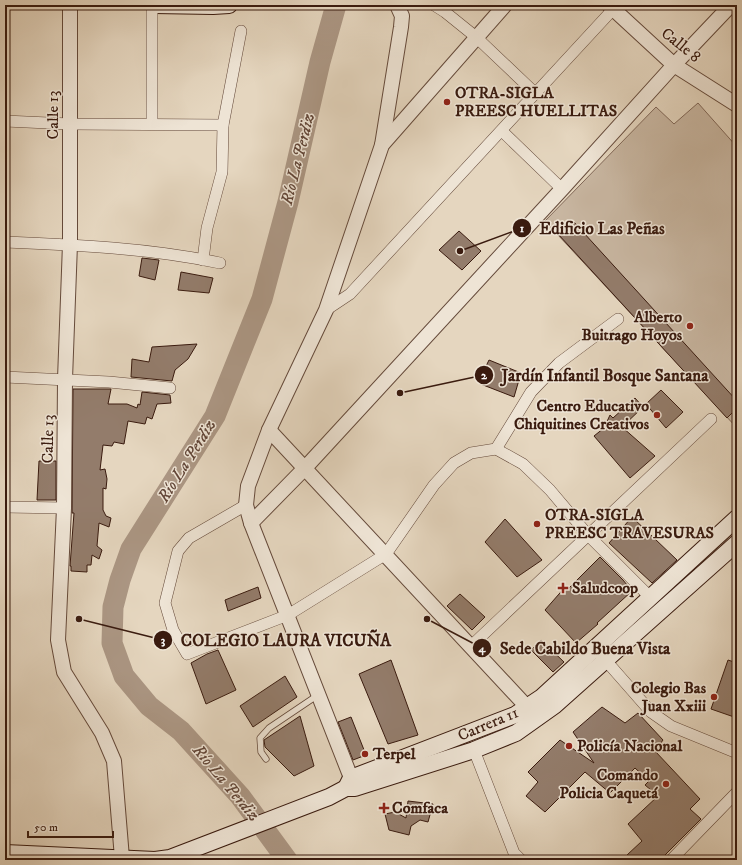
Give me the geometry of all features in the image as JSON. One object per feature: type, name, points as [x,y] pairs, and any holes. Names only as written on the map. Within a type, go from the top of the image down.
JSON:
[{"type":"main road","points":[[153,5],[221,6]]},
{"type":"main road","name":"Carrera 11","points":[[351,784],[474,750],[516,733],[554,706],[651,598],[737,518]]},
{"type":"main road","name":"Carrera 11","points":[[5,854],[155,860],[170,858],[329,797],[351,784],[516,715],[600,654],[737,543]]},
{"type":"street","name":"Calle 13","points":[[70,5],[70,244],[65,379],[64,508],[58,640],[64,672],[102,733],[114,760],[122,859]]},
{"type":"street","points":[[152,124],[153,5]]},
{"type":"street","points":[[351,784],[319,695],[251,523],[246,505],[248,486],[270,430],[326,310],[382,145],[401,27],[402,16],[397,5]]},
{"type":"street","points":[[434,5],[445,12],[476,38],[535,93]]},
{"type":"street","points":[[382,145],[505,5]]},
{"type":"street","points":[[251,523],[305,468],[674,65],[731,5]]},
{"type":"street","points":[[326,310],[350,294],[502,131],[613,6]]},
{"type":"street","name":"Calle 8","points":[[613,6],[674,65],[737,104]]},
{"type":"street","points":[[203,260],[207,228],[222,172],[223,125],[241,31]]},
{"type":"street","points":[[5,121],[70,124],[223,125]]},
{"type":"street","points":[[502,131],[562,189]]},
{"type":"street","points":[[5,242],[70,244],[144,250],[220,264]]},
{"type":"street","points":[[496,449],[531,392],[559,363],[618,319]]},
{"type":"street","points":[[5,377],[65,379],[170,388]]},
{"type":"street","points":[[470,647],[711,420]]},
{"type":"street","points":[[270,430],[527,707]]},
{"type":"street","points":[[246,505],[189,538],[178,551],[165,603],[173,630],[187,654],[288,615],[386,554],[434,484],[454,463],[471,453],[496,449],[523,464],[550,490],[588,536],[651,598]]},
{"type":"street","points":[[5,507],[64,508]]},
{"type":"street","points":[[600,654],[651,712],[671,726],[737,753]]},
{"type":"street","points":[[474,750],[514,852],[521,860]]},
{"type":"street","points":[[671,860],[737,792]]},
{"type":"lane","points":[[266,759],[262,752],[260,738],[263,734],[269,728],[319,695]]},
{"type":"shaded area","name":"Alberto Buitrago Hoyos","points":[[698,103],[737,147],[737,428],[545,221],[656,107],[674,124]]},
{"type":"building","points":[[573,221],[737,401],[737,408],[727,418],[558,234]]},
{"type":"building","points":[[459,231],[481,251],[462,270],[439,250]]},
{"type":"building","points":[[142,258],[159,260],[155,280],[139,276]]},
{"type":"building","points":[[181,272],[213,278],[209,293],[178,290]]},
{"type":"building","points":[[197,344],[188,359],[175,370],[172,381],[131,377],[132,359],[149,362],[152,347]]},
{"type":"building","points":[[489,360],[521,373],[514,397],[478,383]]},
{"type":"building","points":[[73,389],[111,389],[108,404],[127,404],[137,408],[138,404],[140,405],[142,392],[170,395],[171,403],[157,404],[152,419],[147,417],[145,424],[128,421],[124,444],[114,442],[112,446],[103,445],[100,470],[105,469],[107,479],[106,489],[103,488],[103,510],[106,516],[111,518],[109,527],[99,523],[97,546],[102,550],[99,559],[92,555],[91,565],[87,565],[87,572],[71,571],[70,566],[74,513],[72,513]]},
{"type":"building","points":[[661,390],[683,412],[666,428],[646,404]]},
{"type":"building","points":[[635,398],[643,407],[622,427],[655,456],[630,478],[594,436],[604,428],[610,415],[613,418]]},
{"type":"building","points":[[39,461],[56,461],[56,500],[37,500]]},
{"type":"building","points":[[632,517],[677,560],[652,583],[609,543]]},
{"type":"building","points":[[505,519],[542,560],[517,577],[485,542]]},
{"type":"building","points":[[600,557],[632,591],[576,643],[545,610],[566,586],[568,589]]},
{"type":"building","points":[[258,587],[261,598],[228,611],[225,600]]},
{"type":"building","points":[[460,594],[485,617],[472,630],[447,606]]},
{"type":"building","points":[[541,640],[564,662],[553,672],[531,650]]},
{"type":"building","points":[[218,650],[236,690],[206,704],[191,663]]},
{"type":"building","points":[[391,660],[418,735],[388,744],[359,674]]},
{"type":"building","points":[[728,660],[737,663],[737,718],[711,709]]},
{"type":"building","points":[[285,676],[297,697],[253,727],[240,706]]},
{"type":"building","name":"Comando Policia Caquetá","points":[[602,707],[625,723],[638,713],[663,740],[655,751],[700,799],[690,809],[701,819],[660,860],[632,860],[627,855],[642,841],[628,824],[658,796],[645,785],[649,781],[635,768],[610,793],[585,772],[545,812],[526,796],[538,782],[528,772],[560,740],[594,763],[573,732]]},
{"type":"building","points":[[300,716],[314,766],[294,776],[265,747],[264,740]]},
{"type":"building","points":[[351,717],[366,755],[353,760],[338,722]]},
{"type":"building","points":[[408,801],[433,804],[428,822],[420,820],[411,826],[409,835],[389,830],[385,814],[395,812],[406,818]]},
{"type":"waterway","name":"Río La Perdiz","points":[[287,860],[240,796],[181,731],[149,706],[124,676],[112,643],[113,607],[120,580],[131,549],[215,416],[262,299],[288,202],[320,62],[336,5]]},
{"type":"place","name":"OTRA-SIGLA PREESC HUELLITAS","points":[[447,102]]},
{"type":"place","name":"Edificio Las Peñas","points":[[460,251]]},
{"type":"place","name":"Alberto Buitrago Hoyos","points":[[690,326]]},
{"type":"place","name":"Jardín Infantil Bosque Santana","points":[[400,393]]},
{"type":"place","name":"Centro Educativo Chiquitines Creativos","points":[[657,415]]},
{"type":"place","name":"OTRA-SIGLA PREESC TRAVESURAS","points":[[537,524]]},
{"type":"place","name":"Saludcoop","points":[[563,588]]},
{"type":"place","name":"COLEGIO LAURA VICUÑA","points":[[79,619]]},
{"type":"place","name":"Sede Cabildo Buena Vista","points":[[427,619]]},
{"type":"place","name":"Colegio Bas Juan Xxiii","points":[[714,697]]},
{"type":"place","name":"Policía Nacional","points":[[569,746]]},
{"type":"place","name":"Terpel","points":[[365,754]]},
{"type":"place","name":"Comando Policia Caquetá","points":[[666,784]]},
{"type":"place","name":"Comfaca","points":[[384,808]]}]
